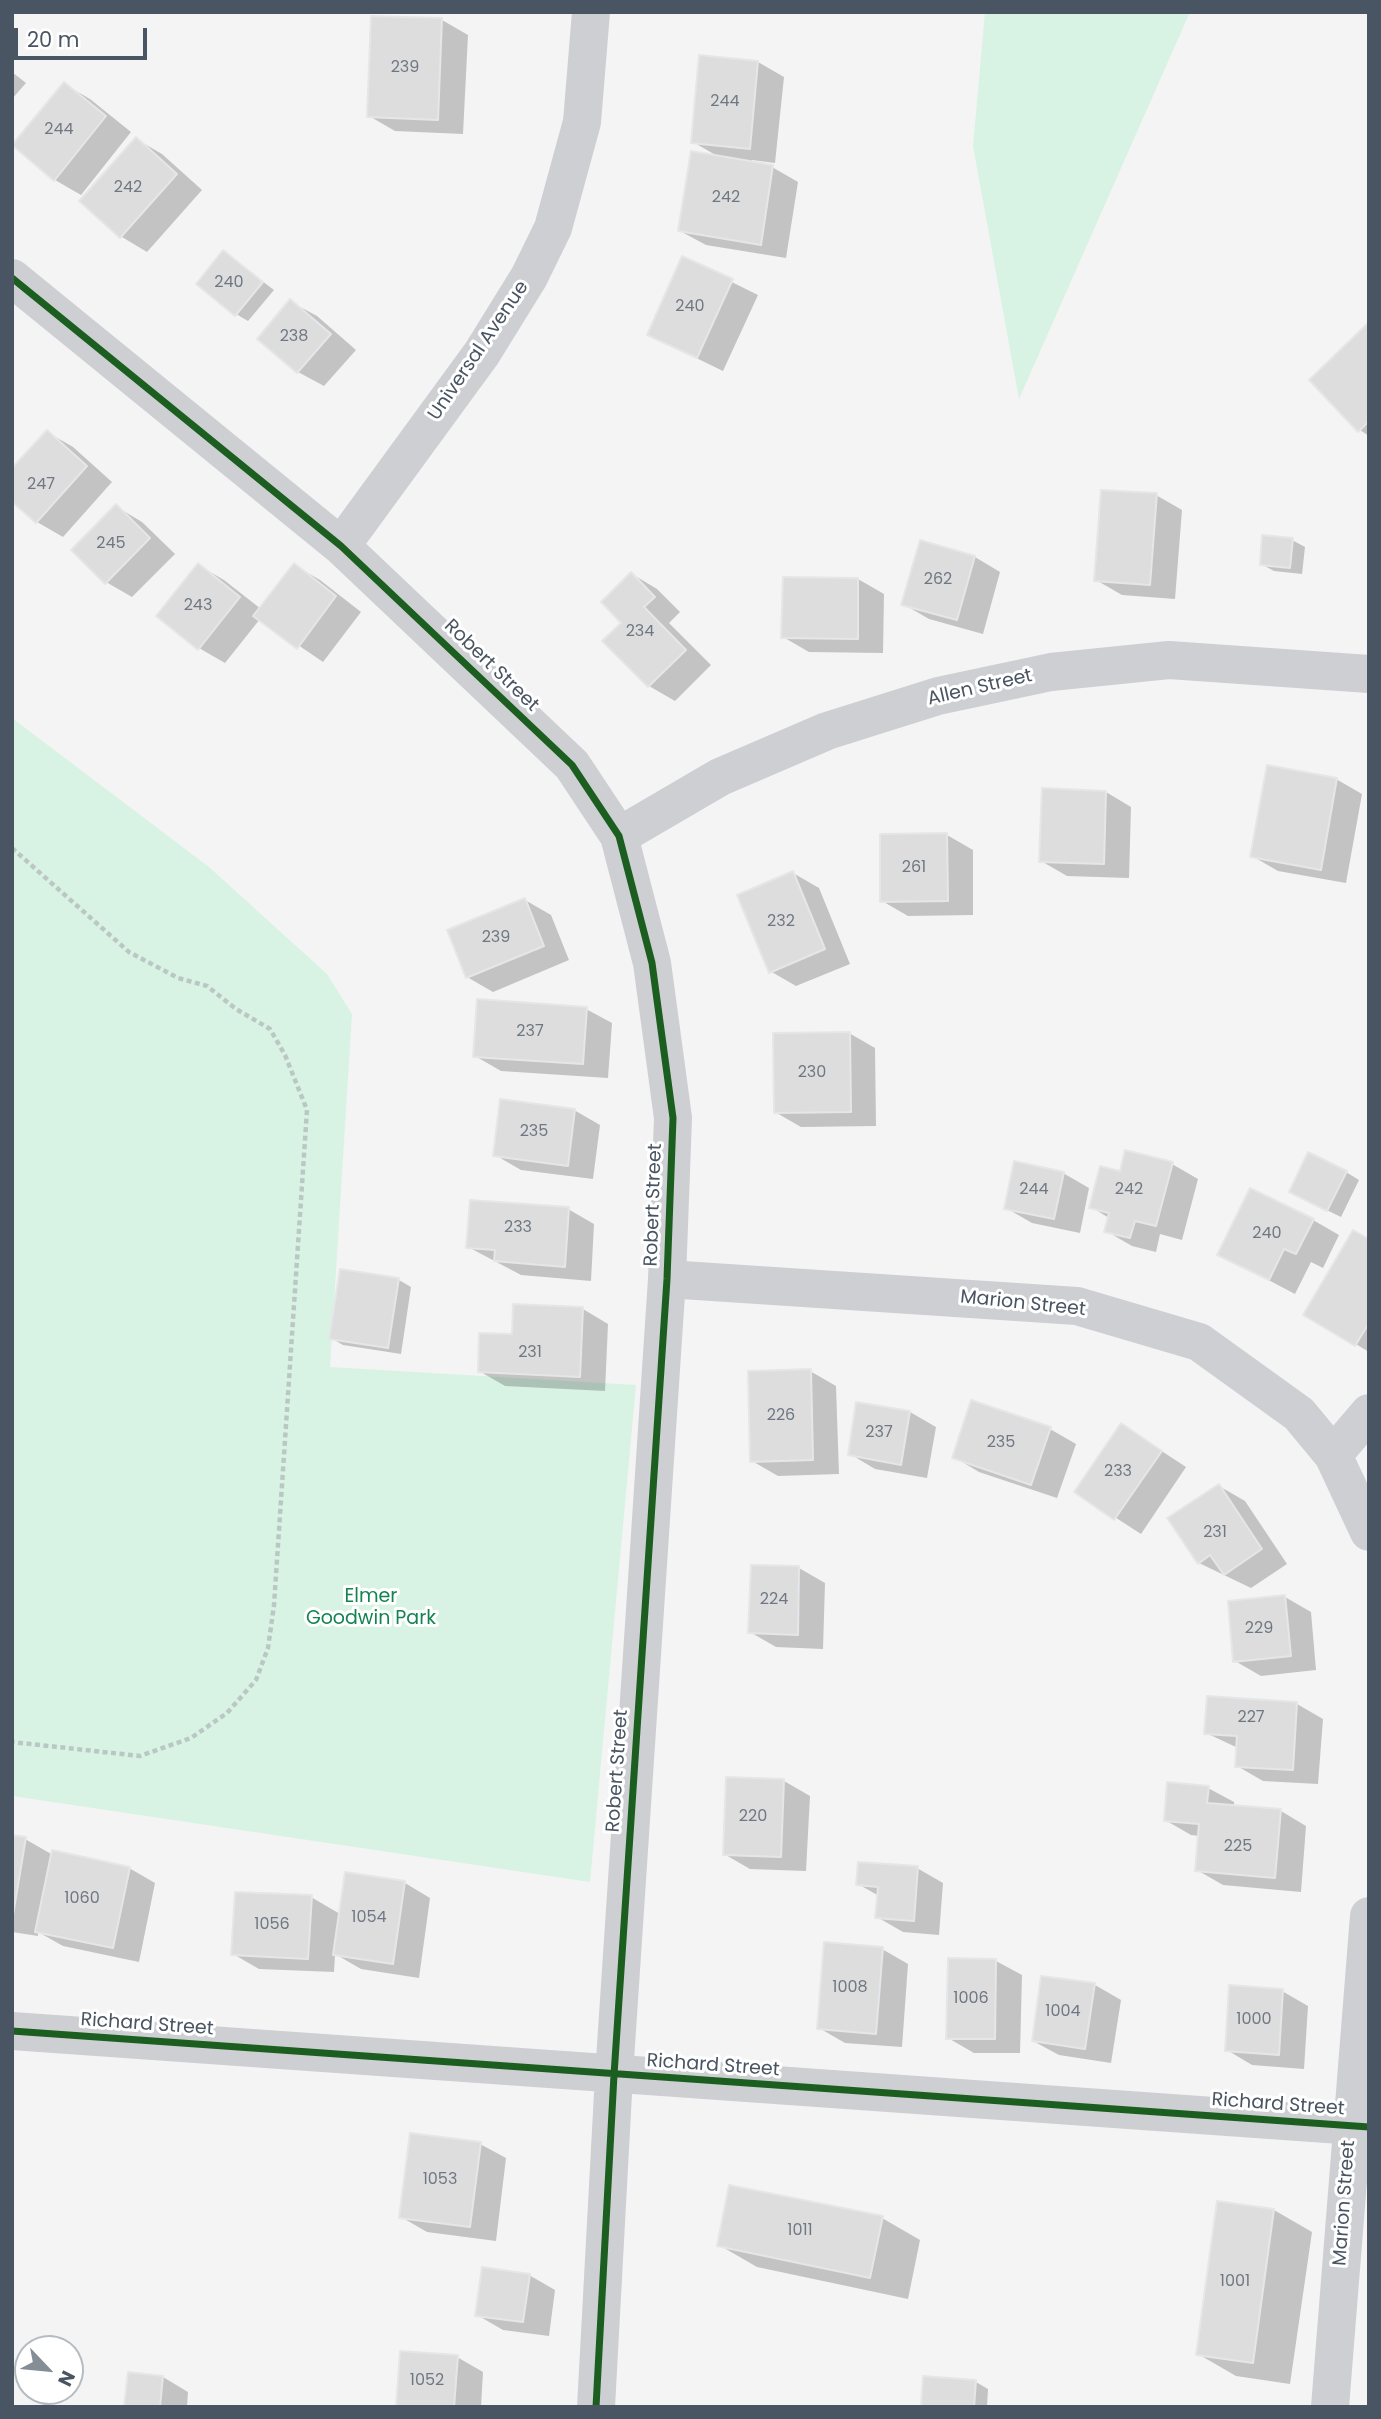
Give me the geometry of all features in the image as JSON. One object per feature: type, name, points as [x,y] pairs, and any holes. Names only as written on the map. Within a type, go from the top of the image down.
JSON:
[{"type":"street","name":"Universal Avenue","points":[[341,545],[482,353],[529,277],[552,228],[582,122],[591,12]]},
{"type":"street","name":"Robert Street","points":[[12,278],[341,545],[572,765],[619,835],[652,963],[673,1118],[667,1279],[614,2074],[596,2407]]},
{"type":"street","name":"Allen Street","points":[[619,835],[720,777],[827,731],[938,696],[1038,675],[1169,660],[1369,674]]},
{"type":"street","name":"Marion Street","points":[[667,1279],[1077,1306],[1199,1342],[1299,1414],[1333,1455],[1369,1532]]},
{"type":"street","points":[[1333,1455],[1369,1413]]},
{"type":"street","name":"Marion Street","points":[[1330,2407],[1359,2127],[1369,1916]]},
{"type":"street","name":"Richard Street","points":[[12,2031],[1359,2127]]},
{"type":"path","points":[[12,848],[129,952],[178,978],[207,986],[236,1009],[270,1028],[285,1055],[307,1110],[274,1605],[268,1648],[256,1680],[227,1713],[191,1738],[140,1756],[12,1742]]},
{"type":"green space","points":[[985,12],[1190,12],[1019,399],[973,146]]},
{"type":"green space","name":"Elmer Goodwin Park","points":[[12,718],[209,867],[327,974],[352,1014],[330,1367],[636,1385],[590,1882],[12,1796]]},
{"type":"building","points":[[371,16],[442,18],[438,120],[367,117]]},
{"type":"building","points":[[699,55],[758,61],[750,149],[691,143]]},
{"type":"building","points":[[64,82],[106,116],[54,181],[12,145]]},
{"type":"building","points":[[136,137],[177,174],[120,238],[79,201]]},
{"type":"building","points":[[691,151],[773,165],[761,245],[678,231]]},
{"type":"building","points":[[223,250],[263,282],[235,316],[196,284]]},
{"type":"building","points":[[682,256],[733,279],[697,358],[647,335]]},
{"type":"building","points":[[290,299],[331,334],[297,373],[257,339]]},
{"type":"building","points":[[1369,322],[1369,421],[1358,432],[1309,380]]},
{"type":"building","points":[[47,430],[87,466],[36,523],[12,502],[12,468]]},
{"type":"building","points":[[1101,490],[1157,493],[1150,585],[1094,581]]},
{"type":"building","points":[[116,504],[150,538],[105,584],[71,550]]},
{"type":"building","points":[[1262,535],[1293,538],[1290,568],[1260,565]]},
{"type":"building","points":[[920,540],[975,556],[957,620],[901,605]]},
{"type":"building","points":[[198,563],[240,597],[198,650],[156,616]]},
{"type":"building","points":[[294,563],[336,596],[297,649],[253,616]]},
{"type":"building","points":[[631,572],[655,597],[644,607],[686,650],[648,687],[602,641],[621,623],[601,602]]},
{"type":"building","points":[[783,577],[858,578],[858,639],[781,638]]},
{"type":"building","points":[[1267,765],[1337,778],[1321,870],[1250,857]]},
{"type":"building","points":[[1042,788],[1106,791],[1104,864],[1039,862]]},
{"type":"building","points":[[947,833],[948,901],[880,902],[880,834]]},
{"type":"building","points":[[793,871],[825,949],[769,973],[737,895]]},
{"type":"building","points":[[525,898],[544,946],[466,978],[447,930]]},
{"type":"building","points":[[477,999],[587,1007],[583,1064],[473,1057]]},
{"type":"building","points":[[850,1032],[851,1112],[774,1113],[773,1033]]},
{"type":"building","points":[[500,1099],[575,1109],[568,1166],[493,1156]]},
{"type":"building","points":[[1125,1150],[1173,1162],[1156,1226],[1135,1221],[1130,1238],[1104,1232],[1109,1213],[1089,1208],[1100,1166],[1120,1171]]},
{"type":"building","points":[[1308,1152],[1347,1171],[1327,1211],[1289,1192]]},
{"type":"building","points":[[1014,1161],[1064,1172],[1054,1219],[1004,1209]]},
{"type":"building","points":[[1250,1188],[1314,1219],[1296,1254],[1284,1249],[1269,1280],[1217,1255]]},
{"type":"building","points":[[470,1200],[569,1207],[565,1267],[494,1261],[495,1250],[466,1248]]},
{"type":"building","points":[[1353,1230],[1369,1239],[1369,1323],[1355,1346],[1303,1315]]},
{"type":"building","points":[[340,1269],[399,1278],[388,1348],[329,1339]]},
{"type":"building","points":[[513,1304],[583,1307],[580,1377],[478,1372],[479,1333],[512,1334]]},
{"type":"building","points":[[811,1369],[813,1460],[750,1462],[748,1371]]},
{"type":"building","points":[[971,1400],[1051,1427],[1031,1485],[952,1458]]},
{"type":"building","points":[[856,1402],[910,1411],[901,1465],[848,1455]]},
{"type":"building","points":[[1121,1423],[1162,1451],[1114,1520],[1074,1492]]},
{"type":"building","points":[[1219,1484],[1262,1549],[1224,1575],[1210,1555],[1198,1564],[1167,1518]]},
{"type":"building","points":[[751,1565],[799,1566],[798,1635],[748,1633]]},
{"type":"building","points":[[1285,1595],[1291,1656],[1233,1662],[1228,1601]]},
{"type":"building","points":[[1207,1696],[1297,1702],[1293,1770],[1235,1767],[1237,1736],[1204,1734]]},
{"type":"building","points":[[726,1777],[784,1779],[781,1857],[723,1855]]},
{"type":"building","points":[[1167,1782],[1209,1786],[1207,1803],[1281,1809],[1275,1878],[1195,1871],[1199,1824],[1164,1821]]},
{"type":"building","points":[[12,1835],[26,1837],[12,1921]]},
{"type":"building","points":[[52,1850],[130,1867],[113,1948],[35,1932]]},
{"type":"building","points":[[858,1862],[918,1866],[914,1921],[875,1918],[878,1887],[856,1885]]},
{"type":"building","points":[[345,1872],[405,1881],[393,1964],[333,1955]]},
{"type":"building","points":[[235,1892],[312,1895],[308,1959],[231,1955]]},
{"type":"building","points":[[824,1942],[883,1947],[876,2034],[817,2029]]},
{"type":"building","points":[[948,1958],[996,1959],[995,2039],[946,2039]]},
{"type":"building","points":[[1041,1976],[1095,1983],[1085,2049],[1032,2041]]},
{"type":"building","points":[[1229,1985],[1283,1989],[1279,2055],[1225,2051]]},
{"type":"building","points":[[410,2133],[481,2142],[470,2227],[399,2218]]},
{"type":"building","points":[[729,2185],[883,2216],[870,2278],[717,2246]]},
{"type":"building","points":[[1217,2201],[1274,2209],[1253,2363],[1196,2355]]},
{"type":"building","points":[[482,2267],[530,2274],[523,2322],[475,2316]]},
{"type":"building","points":[[400,2351],[458,2355],[454,2407],[396,2407]]},
{"type":"building","points":[[128,2372],[163,2376],[160,2407],[124,2407]]},
{"type":"building","points":[[923,2376],[976,2380],[974,2407],[921,2407]]},
{"type":"cycle path","points":[[12,278],[341,546],[572,765],[619,836],[652,963],[673,1118],[667,1279],[614,2075],[596,2407]]},
{"type":"cycle path","points":[[12,2031],[1369,2127]]}]
